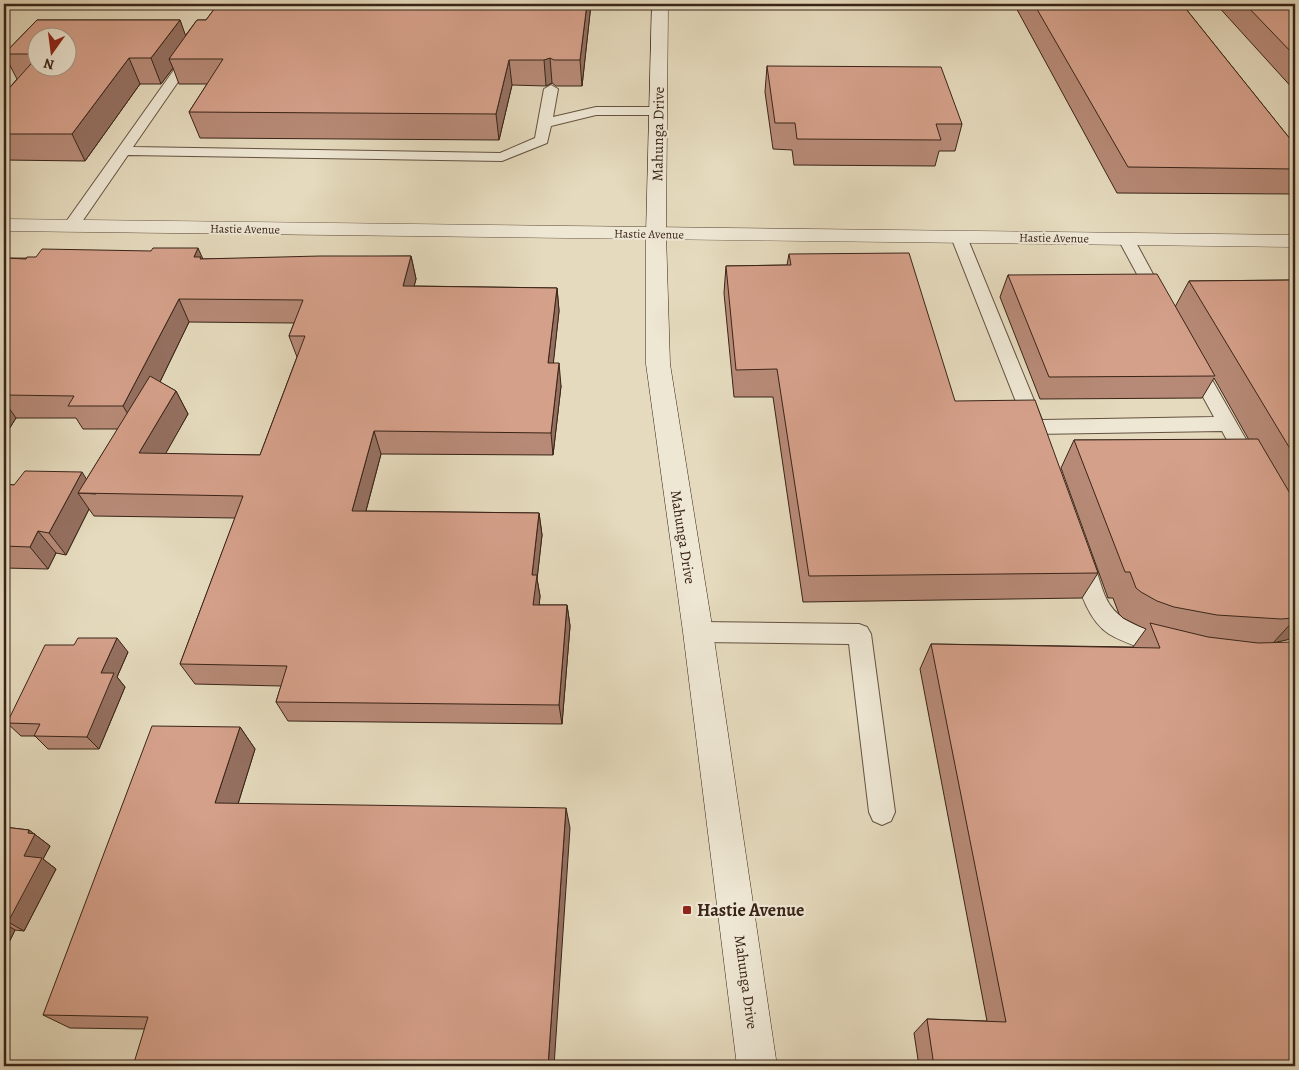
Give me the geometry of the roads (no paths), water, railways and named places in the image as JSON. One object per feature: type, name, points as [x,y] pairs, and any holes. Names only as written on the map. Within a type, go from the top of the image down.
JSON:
[{"type":"street","name":"Mahunga Drive","points":[[660,4],[656,234],[658,364],[698,632],[757,1066]]},
{"type":"street","name":"Hastie Avenue","points":[[4,225],[1295,241]]},
{"type":"lane","points":[[71,226],[198,45]]},
{"type":"lane","points":[[123,151],[502,157],[542,140],[551,89]]},
{"type":"lane","points":[[545,123],[596,111],[658,111]]},
{"type":"lane","points":[[959,237],[1038,436],[1227,424]]},
{"type":"lane","points":[[1126,239],[1166,312]]},
{"type":"lane","points":[[1184,346],[1261,483]]},
{"type":"lane","points":[[1074,538],[1096,603],[1105,619],[1120,631],[1144,640],[1183,648]]},
{"type":"lane","points":[[698,632],[859,634],[882,812]]},
{"type":"place","name":"Hastie Avenue","points":[[687,910]]}]
